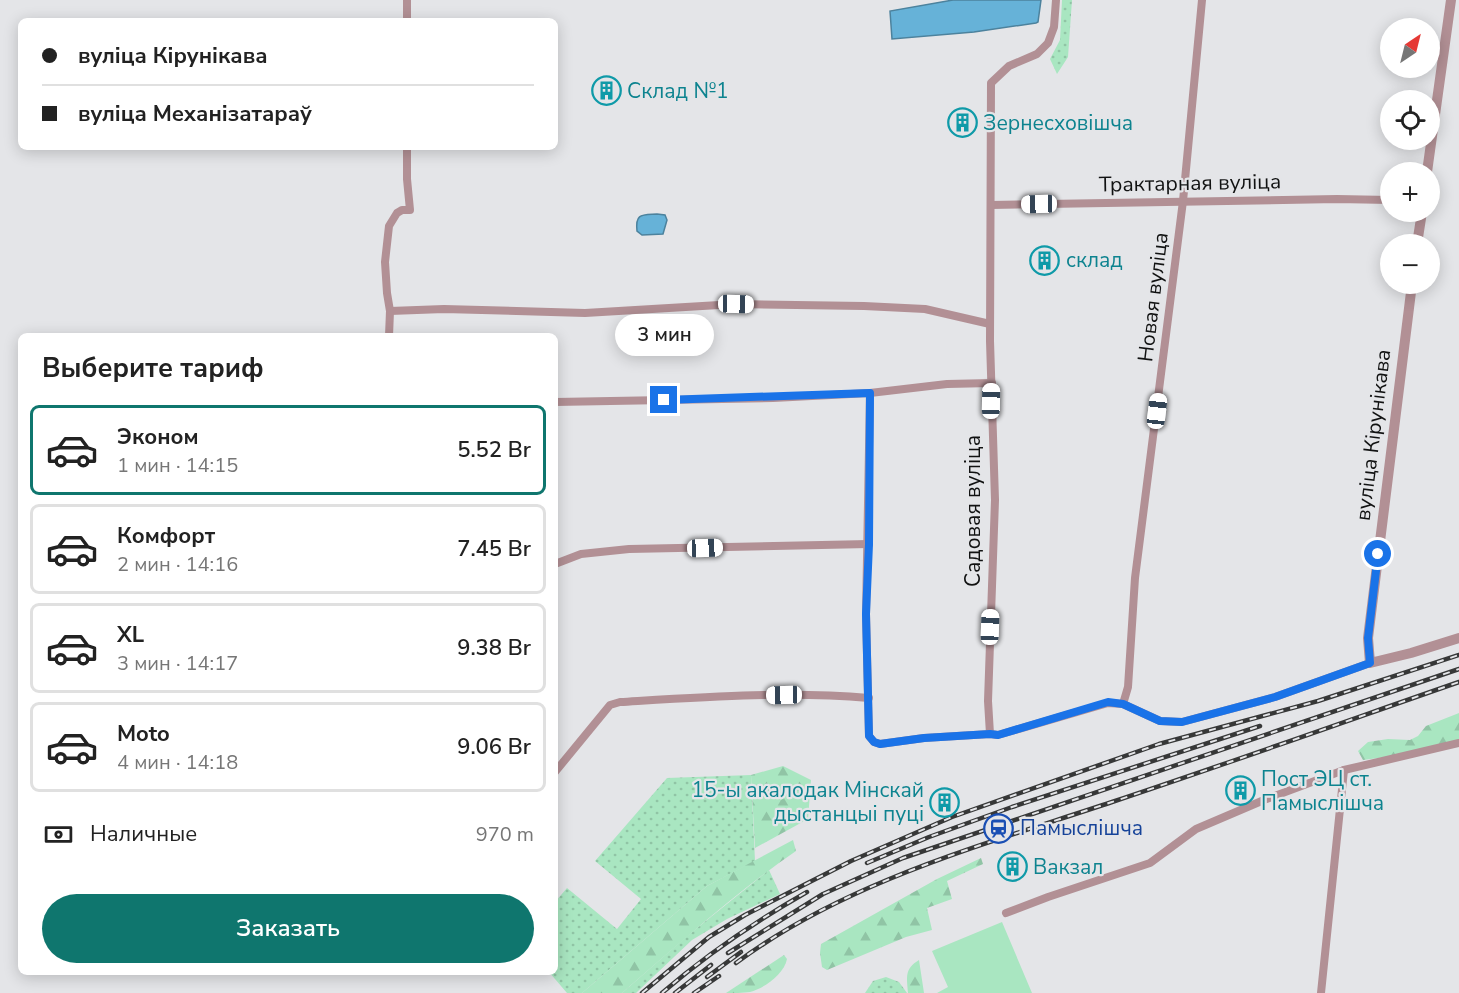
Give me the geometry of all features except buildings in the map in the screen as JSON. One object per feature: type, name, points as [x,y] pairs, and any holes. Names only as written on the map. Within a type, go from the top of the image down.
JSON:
[{"type":"street","points":[[407,0],[407,18]]},
{"type":"street","name":"Садовая вуліца","points":[[990,734],[988,700],[995,500],[990,324],[991,83],[1009,66],[1037,54],[1048,44],[1054,27],[1056,0]]},
{"type":"street","name":"Новая вуліца","points":[[1123,704],[1128,687],[1135,578],[1183,201],[1202,0]]},
{"type":"street","points":[[1428,162],[1450,0]]},
{"type":"street","points":[[389,333],[390,311],[385,262],[389,226],[398,213],[402,210],[410,210],[407,150]]},
{"type":"street","name":"Трактарная вуліца","points":[[991,205],[1380,200]]},
{"type":"street","name":"вуліца Кірунікава","points":[[1370,663],[1368,638],[1411,294]]},
{"type":"street","points":[[390,311],[444,309],[585,313],[736,304],[864,306],[925,309],[990,324]]},
{"type":"street","points":[[558,402],[773,398],[870,393],[947,384],[992,382]]},
{"type":"street","points":[[870,393],[866,614],[869,736],[874,742],[880,744],[924,738],[998,735],[1108,702],[1123,704],[1160,721],[1182,722],[1275,697],[1370,663],[1459,638]]},
{"type":"street","points":[[558,563],[581,554],[629,549],[869,544]]},
{"type":"street","points":[[558,768],[609,705],[620,702],[736,695],[818,695],[869,698]]},
{"type":"street","points":[[1006,913],[1112,874],[1150,863],[1196,829],[1264,800],[1344,770],[1459,743]]},
{"type":"street","points":[[1321,993],[1344,770]]},
{"type":"green space","points":[[1062,0],[1072,0],[1068,57],[1057,74],[1050,59],[1060,40]]},
{"type":"green space","points":[[1459,713],[1459,740],[1363,760],[1358,751],[1368,742],[1388,739],[1410,740],[1418,736],[1426,726]]},
{"type":"green space","points":[[783,766],[811,780],[808,819],[755,848],[751,775]]},
{"type":"green space","points":[[751,775],[755,861],[707,886],[582,993],[567,993],[552,975],[558,975],[558,898],[567,888],[617,929],[641,899],[595,861],[667,778]]},
{"type":"green space","points":[[793,840],[796,851],[729,901],[622,993],[582,993],[707,886]]},
{"type":"green space","points":[[981,858],[983,864],[947,881],[952,899],[927,908],[932,930],[906,937],[827,970],[822,967],[821,944],[937,879]]},
{"type":"green space","points":[[769,870],[780,894],[727,919],[692,940],[636,993],[622,993],[686,937]]},
{"type":"green space","points":[[1002,922],[1032,993],[937,993],[948,987],[932,951]]},
{"type":"green space","points":[[784,955],[787,959],[785,965],[768,984],[750,992],[726,993]]},
{"type":"green space","points":[[919,960],[924,993],[908,993],[909,970]]},
{"type":"green space","points":[[886,977],[899,982],[907,993],[865,993],[873,981]]},
{"type":"water","points":[[953,0],[1041,0],[1036,23],[974,32],[892,39],[890,11]]},
{"type":"water","points":[[657,214],[665,215],[667,220],[663,234],[642,235],[637,231],[638,218]]},
{"type":"railway","points":[[642,993],[709,937],[745,915],[851,861],[952,817],[1159,744],[1318,701],[1459,655]]},
{"type":"railway","points":[[728,953],[823,894],[903,858],[1459,669]]},
{"type":"railway","points":[[736,963],[779,934],[823,909],[917,868],[1459,682]]},
{"type":"railway","points":[[867,863],[929,837],[1012,807],[1260,726]]},
{"type":"railway","points":[[662,993],[732,939],[807,892]]},
{"type":"railway","points":[[707,977],[741,952]]},
{"type":"railway","points":[[675,993],[711,965]]},
{"type":"railway","points":[[694,993],[719,976]]},
{"type":"place","name":"Склад №1","points":[[606,91]]},
{"type":"place","name":"Зернесховішча","points":[[962,123]]},
{"type":"place","name":"склад","points":[[1045,260]]},
{"type":"place","name":"Пост ЭЦ ст. Памыслішча","points":[[1240,791]]},
{"type":"place","name":"15-ы акалодак Мінскай дыстанцыі пуці","points":[[945,802]]},
{"type":"place","name":"Памыслішча","points":[[999,828]]},
{"type":"place","name":"Вакзал","points":[[1012,867]]},
{"type":"route","points":[[664,400],[870,393],[866,614],[869,736],[874,742],[880,744],[924,738],[998,735],[1108,702],[1123,704],[1160,721],[1182,722],[1275,697],[1344,673],[1370,663],[1368,638],[1378,554]]}]
